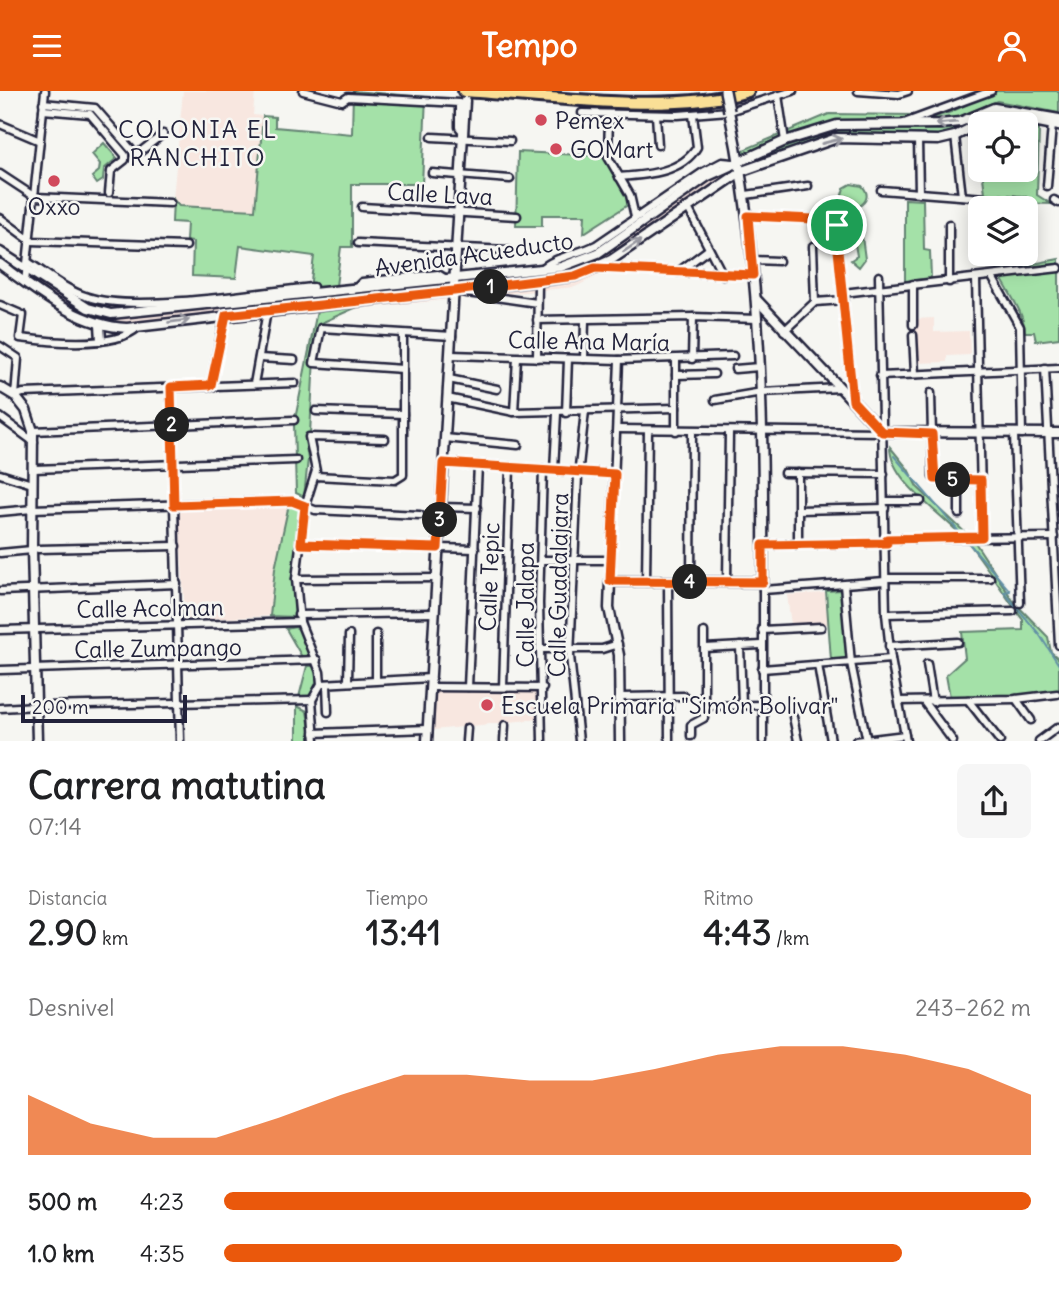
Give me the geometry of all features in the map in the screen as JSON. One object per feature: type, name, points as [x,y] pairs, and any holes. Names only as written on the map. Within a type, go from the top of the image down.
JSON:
[{"type":"highway","points":[[464,96],[660,102],[704,100],[748,91]]},
{"type":"main road","points":[[725,91],[729,111]]},
{"type":"street","points":[[25,283],[45,91]]},
{"type":"street","points":[[303,91],[342,101],[348,97],[459,103],[459,127],[464,136]]},
{"type":"street","points":[[582,113],[694,115],[729,111],[793,91]]},
{"type":"street","points":[[858,91],[899,94],[908,91]]},
{"type":"street","points":[[904,123],[990,91]]},
{"type":"street","points":[[778,95],[785,141]]},
{"type":"street","points":[[427,741],[451,355],[454,291],[451,279],[462,176],[464,96]]},
{"type":"street","points":[[43,106],[94,108],[128,152],[138,154],[163,134]]},
{"type":"street","name":"Avenida Acueducto","points":[[0,252],[27,272],[88,308],[111,314],[541,269],[581,262],[598,253],[708,176],[736,161],[785,141],[836,125],[960,122],[994,108],[1057,123]]},
{"type":"street","points":[[729,111],[736,161],[746,195],[758,319],[763,432],[763,586],[759,645],[764,741]]},
{"type":"street","points":[[609,114],[608,157],[632,201],[635,217]]},
{"type":"street","points":[[656,115],[658,145]]},
{"type":"street","points":[[619,177],[653,174],[669,169],[689,156],[697,147],[694,115]]},
{"type":"street","name":"Avenida Acueducto","points":[[0,264],[25,283],[100,325],[138,327],[538,281],[575,276],[595,268],[741,171],[837,138],[938,140],[955,136],[999,117],[1057,123]]},
{"type":"street","points":[[1047,186],[1057,123]]},
{"type":"street","points":[[0,124],[40,141]]},
{"type":"street","points":[[432,137],[464,136],[510,141]]},
{"type":"street","points":[[955,136],[962,196]]},
{"type":"street","points":[[918,139],[919,193]]},
{"type":"street","points":[[109,193],[111,171],[125,160],[128,152]]},
{"type":"street","points":[[541,269],[548,262],[579,254],[703,172],[722,162],[736,161]]},
{"type":"street","points":[[432,173],[510,179]]},
{"type":"street","points":[[0,174],[34,197],[170,203]]},
{"type":"street","points":[[746,195],[808,186]]},
{"type":"street","points":[[881,190],[968,196]]},
{"type":"street","name":"Calle Lava","points":[[362,207],[517,216]]},
{"type":"street","points":[[688,208],[723,275]]},
{"type":"street","points":[[748,216],[835,220],[853,401]]},
{"type":"street","points":[[0,218],[31,241],[186,246]]},
{"type":"street","points":[[949,224],[949,282]]},
{"type":"street","points":[[358,243],[509,250]]},
{"type":"street","points":[[813,246],[815,302]]},
{"type":"street","points":[[676,274],[709,249]]},
{"type":"street","points":[[752,260],[779,261]]},
{"type":"street","points":[[28,262],[88,297],[111,302],[169,301],[313,287]]},
{"type":"street","points":[[595,268],[676,274],[753,275]]},
{"type":"street","points":[[784,331],[815,302],[879,288],[992,278],[1059,268]]},
{"type":"street","points":[[856,741],[906,738],[889,646],[885,580],[887,541],[879,276]]},
{"type":"street","points":[[992,278],[1018,320],[1020,369],[1017,537],[1020,603]]},
{"type":"street","points":[[976,279],[976,372],[982,537]]},
{"type":"street","points":[[537,358],[538,281]]},
{"type":"street","points":[[913,285],[913,325]]},
{"type":"street","points":[[454,291],[537,303]]},
{"type":"street","points":[[756,299],[882,432]]},
{"type":"street","points":[[0,305],[23,315],[20,338],[61,342],[123,338],[138,327]]},
{"type":"street","points":[[254,384],[267,311]]},
{"type":"street","points":[[211,385],[226,315]]},
{"type":"street","points":[[537,320],[693,317],[758,319]]},
{"type":"street","points":[[692,359],[693,317]]},
{"type":"street","points":[[584,359],[585,321]]},
{"type":"street","points":[[100,325],[101,340]]},
{"type":"street","points":[[403,369],[314,363],[321,328],[452,335]]},
{"type":"street","points":[[315,476],[401,478],[403,334]]},
{"type":"street","points":[[913,335],[915,374]]},
{"type":"street","points":[[0,346],[18,358],[15,396]]},
{"type":"street","name":"Calle Ana María","points":[[451,355],[619,360],[730,357]]},
{"type":"street","points":[[259,358],[294,360]]},
{"type":"street","points":[[514,412],[517,358]]},
{"type":"street","points":[[566,412],[568,359]]},
{"type":"street","points":[[619,360],[609,608],[618,644],[620,741]]},
{"type":"street","points":[[676,360],[676,431]]},
{"type":"street","points":[[735,369],[759,367]]},
{"type":"street","points":[[1045,368],[1049,400],[1047,433],[1050,475],[1056,517],[1054,537],[1059,645]]},
{"type":"street","points":[[880,376],[1059,368]]},
{"type":"street","points":[[676,375],[714,374]]},
{"type":"street","points":[[449,379],[496,389]]},
{"type":"street","points":[[15,396],[23,393],[295,383]]},
{"type":"street","points":[[0,387],[15,396],[26,410],[33,431],[33,588],[41,706],[37,741]]},
{"type":"street","points":[[171,387],[180,741]]},
{"type":"street","points":[[715,400],[762,392],[839,388]]},
{"type":"street","points":[[931,393],[933,477],[981,480]]},
{"type":"street","points":[[447,398],[514,412],[676,408]]},
{"type":"street","points":[[316,411],[403,414]]},
{"type":"street","name":"Calle Guadalajara","points":[[579,741],[570,648],[585,411]]},
{"type":"street","points":[[554,470],[556,413]]},
{"type":"street","points":[[0,417],[34,442]]},
{"type":"street","points":[[33,431],[294,420]]},
{"type":"street","points":[[617,429],[692,432],[1059,433]]},
{"type":"street","points":[[646,582],[648,430]]},
{"type":"street","points":[[691,582],[692,432]]},
{"type":"street","points":[[727,582],[729,432]]},
{"type":"street","points":[[328,712],[317,660],[299,618],[296,579],[305,506],[315,476],[314,451],[309,437],[384,439]]},
{"type":"street","points":[[445,438],[518,445]]},
{"type":"street","points":[[34,469],[296,460]]},
{"type":"street","points":[[443,463],[615,474]]},
{"type":"street","points":[[468,687],[478,465]]},
{"type":"street","name":"Calle Tepic","points":[[503,687],[510,467]]},
{"type":"street","name":"Calle Jalapa","points":[[542,741],[543,469]]},
{"type":"street","points":[[784,473],[884,474]]},
{"type":"street","points":[[0,474],[32,484]]},
{"type":"street","points":[[797,474],[797,543]]},
{"type":"street","points":[[1050,475],[1059,476]]},
{"type":"street","points":[[959,480],[959,515]]},
{"type":"street","points":[[0,512],[292,501],[315,510],[420,515]]},
{"type":"street","points":[[798,510],[921,501]]},
{"type":"street","points":[[441,507],[477,508]]},
{"type":"street","points":[[763,545],[1054,537]]},
{"type":"street","points":[[301,544],[475,549]]},
{"type":"street","points":[[0,553],[176,546]]},
{"type":"street","points":[[541,560],[611,560]]},
{"type":"street","points":[[296,579],[437,578]]},
{"type":"street","points":[[610,581],[727,582],[763,586],[990,578]]},
{"type":"street","points":[[668,582],[669,741]]},
{"type":"street","points":[[0,591],[177,584]]},
{"type":"street","points":[[844,585],[851,663],[867,741]]},
{"type":"street","points":[[887,614],[1013,611]]},
{"type":"street","name":"Calle Acolman","points":[[0,630],[435,613]]},
{"type":"street","points":[[762,630],[821,627]]},
{"type":"street","points":[[691,736],[691,725],[704,721],[704,632]]},
{"type":"street","points":[[376,634],[376,680]]},
{"type":"street","points":[[348,681],[349,635]]},
{"type":"street","points":[[889,646],[958,642]]},
{"type":"street","points":[[541,649],[602,649],[618,644]]},
{"type":"street","points":[[705,648],[759,645]]},
{"type":"street","points":[[740,646],[742,705]]},
{"type":"street","points":[[762,669],[891,659]]},
{"type":"street","name":"Calle Zumpango","points":[[0,670],[180,667],[317,660]]},
{"type":"street","points":[[927,664],[933,702]]},
{"type":"street","points":[[818,665],[831,741]]},
{"type":"street","points":[[315,741],[313,700],[324,684],[376,680],[468,687],[543,688]]},
{"type":"street","points":[[899,701],[1016,699],[1057,694]]},
{"type":"street","points":[[621,697],[684,696]]},
{"type":"street","points":[[1016,699],[1031,720]]},
{"type":"street","points":[[0,708],[313,700]]},
{"type":"street","points":[[968,700],[1000,741]]},
{"type":"street","points":[[924,702],[953,741]]},
{"type":"street","points":[[705,706],[763,705]]},
{"type":"street","points":[[793,717],[798,741]]},
{"type":"street","points":[[504,741],[505,725]]},
{"type":"street","points":[[1043,740],[1058,727]]},
{"type":"street","points":[[466,741],[467,728]]},
{"type":"street","points":[[314,733],[428,729]]},
{"type":"shaded area","points":[[183,91],[255,91],[253,115],[263,116],[255,210],[178,206],[173,199]]},
{"type":"shaded area","points":[[734,158],[739,177],[686,210],[614,263],[616,267],[575,287],[132,331],[106,330],[87,322],[0,267],[0,244],[90,302],[128,309],[559,263],[597,248],[705,173]]},
{"type":"shaded area","points":[[934,318],[934,332],[969,331],[970,355],[947,356],[947,362],[917,363],[915,319]]},
{"type":"shaded area","points":[[289,504],[275,569],[270,616],[185,620],[179,509]]},
{"type":"shaded area","points":[[825,593],[828,624],[791,625],[787,595]]},
{"type":"shaded area","name":"Escuela Primaria \"Simón Bolivar\"","points":[[538,690],[538,719],[434,730],[436,691]]},
{"type":"green space","points":[[353,91],[426,97],[422,184],[352,184],[352,247],[341,247],[336,286],[310,289],[314,256],[240,246],[236,278],[192,276],[193,242],[186,241],[187,223],[172,222],[173,199],[179,206],[255,210],[263,116],[275,117],[275,127],[352,134]]},
{"type":"green space","points":[[994,91],[1059,91],[1059,113],[997,101],[952,120],[922,121],[951,112]]},
{"type":"green space","points":[[829,114],[917,115],[902,121],[837,122],[743,156],[741,151]]},
{"type":"green space","points":[[968,123],[959,131],[939,137],[845,135],[747,167],[746,161],[843,128],[957,128]]},
{"type":"green space","points":[[104,143],[117,158],[104,169],[103,180],[97,184],[92,177],[99,171],[100,164],[92,154]]},
{"type":"green space","points":[[518,152],[604,156],[631,203],[584,233],[585,215],[542,215],[542,226],[516,226]]},
{"type":"green space","points":[[984,182],[1037,182],[1037,195],[1051,204],[1038,204],[1038,196],[985,196]]},
{"type":"green space","points":[[851,184],[862,186],[867,195],[864,203],[858,207],[865,259],[859,267],[851,260],[857,256],[849,208],[841,198],[844,188]]},
{"type":"green space","points":[[905,199],[923,200],[924,250],[930,251],[931,278],[905,281]]},
{"type":"green space","points":[[1059,259],[1059,338],[1036,341],[1034,332],[1025,332],[1020,312],[996,266],[1038,266],[1038,263]]},
{"type":"green space","points":[[354,294],[355,299],[297,305],[297,300]]},
{"type":"green space","points":[[357,307],[321,323],[314,357],[310,434],[305,440],[308,459],[304,497],[296,493],[294,424],[317,311]]},
{"type":"green space","points":[[890,447],[908,469],[917,487],[974,541],[1014,602],[1048,637],[1051,652],[1059,659],[1059,690],[1025,696],[950,697],[946,675],[965,658],[962,632],[1023,630],[1023,620],[970,545],[900,474]]},
{"type":"green space","points":[[289,504],[301,509],[293,578],[295,617],[270,616],[275,569]]},
{"type":"green space","points":[[841,590],[847,658],[831,660],[826,591]]},
{"type":"green space","points":[[295,627],[302,630],[313,656],[302,657],[286,629]]},
{"type":"green space","points":[[307,666],[314,666],[318,685],[311,697],[299,697]]},
{"type":"green space","points":[[297,706],[307,711],[312,741],[297,741]]},
{"type":"waterway","points":[[894,456],[960,533]]},
{"type":"waterway","points":[[967,541],[1010,591],[1004,592],[1039,634],[1059,665]]},
{"type":"place","name":"Pemex","points":[[541,120]]},
{"type":"place","name":"GOMart","points":[[556,149]]},
{"type":"place","name":"Oxxo","points":[[54,181]]},
{"type":"place","name":"Escuela Primaria \"Simón Bolivar\"","points":[[487,705]]},
{"type":"district","name":"COLONIA EL RANCHITO","points":[[198,143]]},
{"type":"route","points":[[748,216],[830,217],[837,225],[853,401],[882,432],[932,434],[935,479],[981,480],[982,537],[887,539],[887,543],[763,545],[763,582],[610,581],[615,474],[443,463],[438,548],[301,544],[305,506],[292,501],[174,505],[171,387],[211,385],[226,315],[575,276],[595,268],[651,273],[753,275],[748,216]]}]
